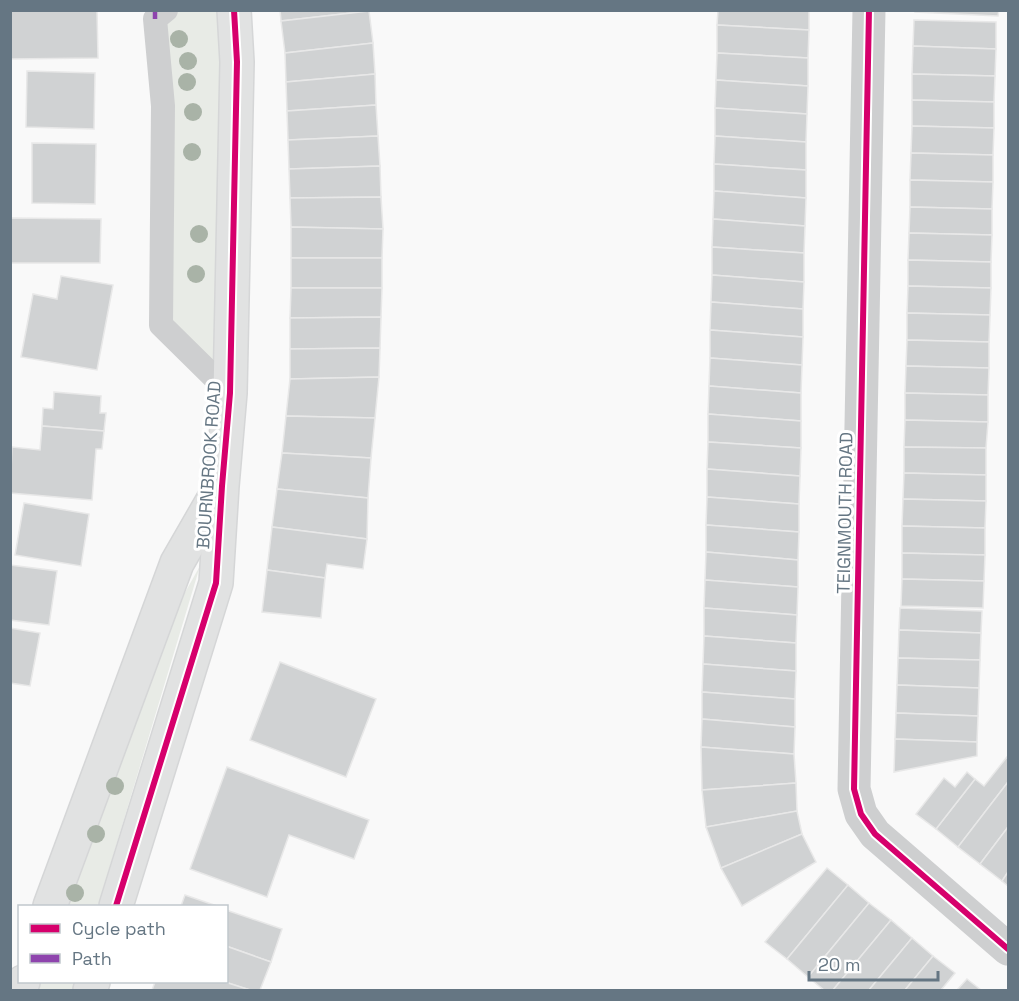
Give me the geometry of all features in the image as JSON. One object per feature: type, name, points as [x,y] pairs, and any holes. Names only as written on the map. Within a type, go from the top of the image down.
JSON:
[{"type":"street","name":"BOURNBROOK ROAD","points":[[116,905],[216,583],[230,393],[237,62],[234,10]]},
{"type":"street","name":"TEIGNMOUTH ROAD","points":[[869,10],[854,789],[861,814],[875,834],[1008,949]]},
{"type":"street","name":"BOURNBROOK ROAD","points":[[50,905],[177,563],[222,486]]},
{"type":"lane","points":[[166,10],[155,19],[163,106],[161,325],[230,393]]},
{"type":"shaded area","points":[[172,11],[230,11],[227,386],[166,323],[160,20]]},
{"type":"shaded area","points":[[200,566],[98,905],[65,905],[175,610]]},
{"type":"shaded area","points":[[38,983],[75,983],[73,990],[34,990]]},
{"type":"building","points":[[10,10],[97,10],[98,58],[10,59]]},
{"type":"building","points":[[280,10],[369,10],[369,11],[281,21]]},
{"type":"building","points":[[718,10],[809,10],[809,30],[717,25]]},
{"type":"building","points":[[915,10],[999,10],[998,16],[915,12]]},
{"type":"building","points":[[369,11],[373,43],[285,53],[281,21]]},
{"type":"building","points":[[914,20],[996,22],[996,49],[913,46]]},
{"type":"building","points":[[717,25],[809,30],[808,58],[717,53]]},
{"type":"building","points":[[373,43],[375,74],[286,82],[285,53]]},
{"type":"building","points":[[913,46],[996,49],[995,76],[912,74]]},
{"type":"building","points":[[717,53],[808,58],[808,86],[716,80]]},
{"type":"building","points":[[27,71],[95,73],[94,129],[26,127]]},
{"type":"building","points":[[375,74],[376,105],[287,111],[286,82]]},
{"type":"building","points":[[912,74],[995,76],[994,102],[912,100]]},
{"type":"building","points":[[716,80],[808,86],[807,114],[715,108]]},
{"type":"building","points":[[912,100],[994,102],[994,128],[912,126]]},
{"type":"building","points":[[376,105],[378,136],[288,140],[287,111]]},
{"type":"building","points":[[715,108],[807,114],[806,142],[715,136]]},
{"type":"building","points":[[912,126],[994,128],[993,155],[911,153]]},
{"type":"building","points":[[378,136],[380,166],[289,169],[288,140]]},
{"type":"building","points":[[715,136],[806,142],[806,170],[714,164]]},
{"type":"building","points":[[32,143],[96,144],[95,204],[32,203]]},
{"type":"building","points":[[911,153],[993,155],[993,182],[910,180]]},
{"type":"building","points":[[714,164],[806,170],[806,198],[714,191]]},
{"type":"building","points":[[380,166],[381,197],[290,198],[289,169]]},
{"type":"building","points":[[910,180],[993,182],[992,209],[910,207]]},
{"type":"building","points":[[714,191],[806,198],[805,226],[713,219]]},
{"type":"building","points":[[381,197],[383,229],[291,227],[290,198]]},
{"type":"building","points":[[910,207],[992,209],[992,235],[909,233]]},
{"type":"building","points":[[10,218],[101,219],[100,263],[10,263]]},
{"type":"building","points":[[713,219],[805,226],[804,253],[712,247]]},
{"type":"building","points":[[291,227],[383,229],[382,258],[291,258]]},
{"type":"building","points":[[909,233],[992,235],[991,262],[908,260]]},
{"type":"building","points":[[712,247],[804,253],[804,282],[712,275]]},
{"type":"building","points":[[291,258],[382,258],[382,288],[291,288]]},
{"type":"building","points":[[908,260],[991,262],[991,288],[908,286]]},
{"type":"building","points":[[712,275],[804,282],[803,309],[711,302]]},
{"type":"building","points":[[61,276],[113,285],[97,370],[21,357],[33,294],[57,299]]},
{"type":"building","points":[[908,286],[991,288],[990,315],[907,313]]},
{"type":"building","points":[[291,288],[382,288],[381,317],[290,318]]},
{"type":"building","points":[[711,302],[803,309],[803,337],[710,330]]},
{"type":"building","points":[[907,313],[990,315],[989,342],[907,340]]},
{"type":"building","points":[[381,317],[380,348],[290,349],[290,318]]},
{"type":"building","points":[[710,330],[803,337],[802,365],[710,358]]},
{"type":"building","points":[[907,340],[989,342],[989,368],[906,366]]},
{"type":"building","points":[[380,348],[379,377],[290,379],[290,349]]},
{"type":"building","points":[[710,358],[802,365],[801,393],[709,386]]},
{"type":"building","points":[[906,366],[989,368],[988,395],[905,393]]},
{"type":"building","points":[[379,377],[375,418],[286,416],[290,379]]},
{"type":"building","points":[[709,386],[801,393],[801,421],[708,414]]},
{"type":"building","points":[[54,392],[101,396],[100,413],[106,413],[104,431],[42,426],[43,408],[53,409]]},
{"type":"building","points":[[905,393],[988,395],[988,422],[905,420]]},
{"type":"building","points":[[708,414],[801,421],[801,448],[708,442]]},
{"type":"building","points":[[286,416],[375,418],[371,458],[282,453]]},
{"type":"building","points":[[905,420],[988,422],[986,448],[904,447]]},
{"type":"building","points":[[42,426],[104,431],[102,449],[96,449],[92,500],[10,493],[12,447],[40,450]]},
{"type":"building","points":[[708,442],[801,448],[800,476],[707,469]]},
{"type":"building","points":[[904,447],[986,448],[986,475],[904,473]]},
{"type":"building","points":[[282,453],[371,458],[368,498],[277,489]]},
{"type":"building","points":[[707,469],[800,476],[799,504],[707,497]]},
{"type":"building","points":[[904,473],[986,475],[986,501],[903,499]]},
{"type":"building","points":[[277,489],[368,498],[367,539],[272,527]]},
{"type":"building","points":[[707,497],[799,504],[799,532],[706,525]]},
{"type":"building","points":[[903,499],[986,501],[985,528],[902,526]]},
{"type":"building","points":[[24,503],[89,514],[81,566],[15,555]]},
{"type":"building","points":[[706,525],[799,532],[798,560],[706,552]]},
{"type":"building","points":[[902,526],[985,528],[985,555],[902,553]]},
{"type":"building","points":[[272,527],[367,539],[363,569],[327,564],[325,578],[267,570]]},
{"type":"building","points":[[706,552],[798,560],[798,587],[705,580]]},
{"type":"building","points":[[902,553],[985,555],[984,581],[902,579]]},
{"type":"building","points":[[10,565],[57,571],[49,625],[10,620]]},
{"type":"building","points":[[267,570],[325,578],[321,618],[262,612]]},
{"type":"building","points":[[902,579],[984,581],[983,608],[901,606]]},
{"type":"building","points":[[705,580],[798,587],[797,615],[704,608]]},
{"type":"building","points":[[704,608],[797,615],[796,643],[704,636]]},
{"type":"building","points":[[900,608],[982,611],[981,633],[899,630]]},
{"type":"building","points":[[10,628],[40,633],[30,686],[10,683]]},
{"type":"building","points":[[899,630],[981,633],[980,660],[898,658]]},
{"type":"building","points":[[704,636],[796,643],[796,671],[703,664]]},
{"type":"building","points":[[898,658],[980,660],[979,688],[897,685]]},
{"type":"building","points":[[280,662],[376,699],[346,777],[250,740]]},
{"type":"building","points":[[703,664],[796,671],[795,699],[702,692]]},
{"type":"building","points":[[897,685],[979,688],[978,716],[896,713]]},
{"type":"building","points":[[702,692],[795,699],[795,727],[702,719]]},
{"type":"building","points":[[896,713],[978,716],[977,742],[895,739]]},
{"type":"building","points":[[702,719],[795,727],[794,754],[701,747]]},
{"type":"building","points":[[895,739],[977,742],[977,756],[894,772]]},
{"type":"building","points":[[701,747],[794,754],[796,783],[702,790]]},
{"type":"building","points":[[1007,757],[1008,782],[958,847],[936,829],[975,779],[984,786]]},
{"type":"building","points":[[227,767],[369,820],[354,859],[289,835],[267,897],[190,869]]},
{"type":"building","points":[[967,772],[975,779],[936,829],[916,814],[944,778],[955,787]]},
{"type":"building","points":[[1008,782],[1008,827],[980,864],[958,847]]},
{"type":"building","points":[[796,783],[797,811],[706,827],[702,790]]},
{"type":"building","points":[[797,811],[802,834],[721,868],[706,827]]},
{"type":"building","points":[[1008,827],[1008,872],[1002,881],[980,864]]},
{"type":"building","points":[[802,834],[816,862],[742,906],[721,868]]},
{"type":"building","points":[[827,868],[848,885],[787,959],[765,942]]},
{"type":"building","points":[[1008,872],[1008,886],[1002,881]]},
{"type":"building","points":[[848,885],[869,903],[808,977],[787,959]]},
{"type":"building","points":[[185,895],[214,905],[181,905]]},
{"type":"building","points":[[869,903],[891,920],[833,990],[824,990],[808,977]]},
{"type":"building","points":[[228,911],[282,929],[271,962],[228,947]]},
{"type":"building","points":[[891,920],[912,938],[869,990],[833,990]]},
{"type":"building","points":[[912,938],[933,956],[905,990],[869,990]]},
{"type":"building","points":[[228,947],[271,962],[260,990],[250,990],[228,983]]},
{"type":"building","points":[[933,956],[955,973],[941,990],[905,990]]},
{"type":"building","points":[[967,979],[981,990],[957,990]]},
{"type":"building","points":[[155,983],[228,983],[250,990],[152,990]]},
{"type":"marked path","points":[[155,10],[155,19]]},
{"type":"cycle path","points":[[116,905],[216,583],[230,393],[237,62],[234,10]]},
{"type":"cycle path","points":[[869,10],[854,789],[861,814],[875,834],[1008,949]]}]
